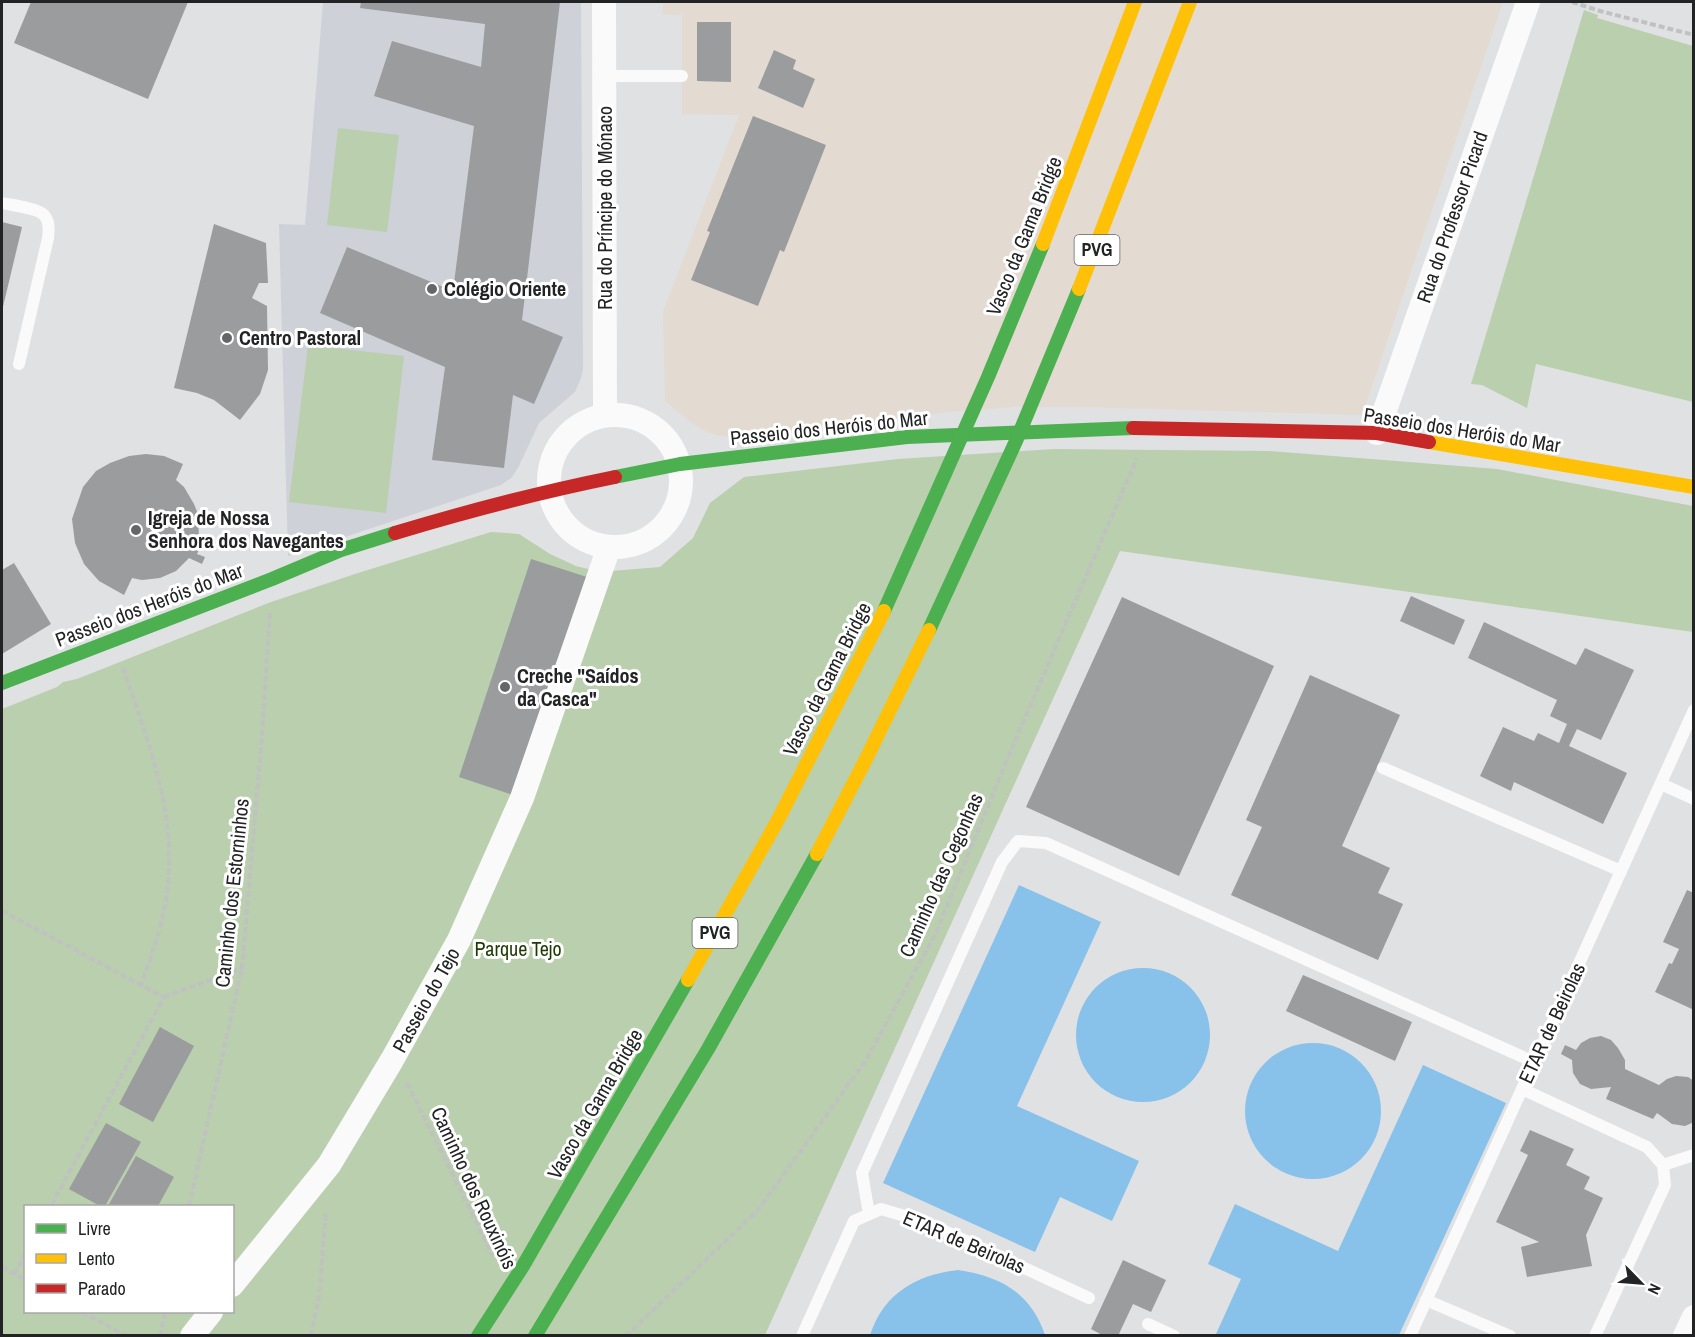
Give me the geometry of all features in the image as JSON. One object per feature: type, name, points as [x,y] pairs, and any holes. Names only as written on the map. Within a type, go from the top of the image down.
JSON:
[{"type":"main road","name":"Vasco da Gama Bridge","points":[[478,1335],[523,1266],[673,1008],[779,818],[884,611],[988,377],[1044,242],[1135,2]]},
{"type":"main road","name":"PVG","points":[[535,1335],[709,1051],[817,857],[897,698],[973,538],[1091,264],[1190,2]]},
{"type":"main road","name":"Passeio dos Heróis do Mar","points":[[2,683],[341,550],[472,510],[547,491],[680,464],[907,437],[1151,427],[1377,433],[1694,487]]},
{"type":"street","name":"Rua do Príncipe do Mónaco","points":[[604,2],[605,415]]},
{"type":"street","name":"Rua do Professor Picard","points":[[1377,433],[1528,2]]},
{"type":"street","points":[[605,415],[631,417],[654,427],[667,439],[680,464],[680,488],[676,505],[668,520],[642,541],[625,546],[609,547],[578,536],[556,512],[547,491],[550,466],[555,452],[565,438],[576,427],[590,419],[605,415]]},
{"type":"street","name":"Passeio do Tejo","points":[[234,1283],[329,1165],[392,1060],[459,940],[522,798],[609,547]]},
{"type":"street","points":[[192,1335],[209,1313]]},
{"type":"street","points":[[1685,1335],[1694,1317]]},
{"type":"lane","points":[[604,76],[682,76]]},
{"type":"lane","points":[[2,203],[36,211],[44,215],[49,224],[48,238],[19,364]]},
{"type":"lane","name":"ETAR de Beirolas","points":[[1410,1335],[1694,710]]},
{"type":"lane","points":[[1383,768],[1621,871]]},
{"type":"lane","points":[[1661,784],[1694,799]]},
{"type":"lane","points":[[802,1335],[854,1221],[869,1214],[862,1173],[1002,862],[1018,841],[1046,843],[1534,1062]]},
{"type":"lane","points":[[1522,1089],[1647,1148],[1664,1165],[1665,1185],[1595,1335]]},
{"type":"lane","points":[[1664,1165],[1694,1155]]},
{"type":"lane","name":"ETAR de Beirolas","points":[[869,1214],[881,1209],[925,1222],[1089,1298]]},
{"type":"lane","points":[[1426,1300],[1510,1335]]},
{"type":"lane","points":[[1148,1324],[1174,1335]]},
{"type":"path","points":[[1572,2],[1694,35]]},
{"type":"path","name":"Caminho das Cegonhas","points":[[626,1335],[758,1210],[866,1060],[936,933],[1006,762],[1151,427]]},
{"type":"path","name":"Caminho dos Estorninhos","points":[[189,1205],[243,968],[272,579]]},
{"type":"path","points":[[120,662],[155,762],[166,808],[168,836],[168,885],[163,914],[158,939],[141,985]]},
{"type":"path","points":[[2,911],[164,997]]},
{"type":"path","points":[[52,1205],[164,997],[243,968]]},
{"type":"path","name":"Caminho dos Rouxinóis","points":[[392,1060],[415,1096],[494,1258]]},
{"type":"path","points":[[311,1335],[319,1297],[326,1209]]},
{"type":"path","points":[[14,1274],[24,1256]]},
{"type":"path","points":[[2,1267],[24,1279]]},
{"type":"path","points":[[86,1313],[126,1335]]},
{"type":"path","points":[[160,1335],[165,1313]]},
{"type":"shaded area","name":"Colégio Oriente","points":[[323,2],[581,2],[583,369],[575,392],[539,423],[519,466],[512,477],[501,485],[288,556],[279,224],[305,225]]},
{"type":"shaded area","points":[[663,2],[1503,2],[1362,415],[1014,407],[949,412],[734,437],[719,436],[705,431],[665,401],[663,312],[739,115],[682,114],[682,15],[663,14]]},
{"type":"green space","points":[[1584,10],[1598,15],[1597,18],[1693,46],[1693,402],[1536,364],[1527,408],[1482,385],[1471,384]]},
{"type":"green space","points":[[338,128],[399,135],[387,232],[327,225]]},
{"type":"green space","points":[[308,345],[404,356],[386,513],[289,502]]},
{"type":"green space","name":"Parque Tejo","points":[[1054,449],[1269,451],[1497,469],[1693,506],[1693,632],[1120,551],[765,1335],[2,1336],[2,709],[57,687],[63,682],[77,679],[271,602],[491,532],[519,534],[550,554],[576,566],[600,572],[660,567],[693,538],[710,503],[744,477],[898,459]]},
{"type":"water","points":[[1019,885],[1101,922],[1017,1106],[1139,1161],[1112,1221],[1060,1197],[1035,1252],[883,1183]]},
{"type":"water","points":[[1143,968],[1169,973],[1190,988],[1205,1009],[1210,1035],[1205,1061],[1190,1082],[1169,1097],[1143,1102],[1117,1097],[1096,1082],[1081,1061],[1076,1035],[1081,1009],[1096,988],[1117,973]]},
{"type":"water","points":[[1313,1043],[1339,1048],[1361,1063],[1376,1085],[1381,1111],[1376,1137],[1361,1159],[1339,1174],[1313,1179],[1287,1174],[1265,1159],[1250,1137],[1245,1111],[1250,1085],[1265,1063],[1287,1048]]},
{"type":"water","points":[[1423,1065],[1506,1103],[1399,1335],[1216,1334],[1241,1279],[1208,1264],[1235,1204],[1338,1251]]},
{"type":"water","points":[[958,1270],[987,1277],[1012,1289],[1031,1308],[1045,1335],[870,1335],[876,1320],[893,1297],[928,1276]]},
{"type":"building","points":[[31,2],[188,2],[148,99],[14,43]]},
{"type":"building","points":[[361,2],[560,2],[522,320],[563,337],[534,404],[513,395],[504,468],[432,460],[445,367],[320,313],[347,247],[453,291],[474,126],[374,96],[392,41],[481,67],[485,24],[360,8]]},
{"type":"building","points":[[697,22],[731,22],[731,82],[697,81]]},
{"type":"building","points":[[774,50],[796,60],[793,69],[815,79],[803,108],[758,88]]},
{"type":"building","points":[[753,116],[826,145],[784,252],[780,250],[758,306],[691,280],[710,232],[707,231]]},
{"type":"building","points":[[2,222],[22,227],[2,311]]},
{"type":"building","name":"Centro Pastoral","points":[[214,224],[266,243],[268,283],[259,283],[252,298],[267,306],[268,370],[260,394],[240,420],[214,400],[197,393],[174,388]]},
{"type":"building","name":"Igreja de Nossa Senhora dos Navegantes","points":[[146,454],[164,456],[183,464],[176,480],[184,487],[194,504],[198,514],[199,537],[211,542],[209,548],[201,545],[197,554],[205,557],[202,564],[189,558],[176,571],[160,578],[142,580],[132,578],[124,595],[99,581],[84,564],[75,543],[72,519],[83,487],[96,471],[129,456]]},
{"type":"building","points":[[531,559],[590,578],[519,797],[459,777]]},
{"type":"building","points":[[14,563],[51,624],[2,654],[2,570]]},
{"type":"building","points":[[1411,596],[1465,620],[1454,645],[1400,621]]},
{"type":"building","points":[[1122,597],[1274,666],[1179,876],[1026,807]]},
{"type":"building","points":[[1484,622],[1576,665],[1585,648],[1634,670],[1601,740],[1577,729],[1569,746],[1627,773],[1603,824],[1514,782],[1511,791],[1480,776],[1503,727],[1534,741],[1538,733],[1559,743],[1567,724],[1550,716],[1557,700],[1468,658]]},
{"type":"building","points":[[1310,675],[1400,715],[1342,846],[1390,868],[1378,893],[1403,904],[1378,960],[1231,895],[1262,827],[1246,820]]},
{"type":"building","points":[[1687,890],[1694,893],[1694,1010],[1655,992],[1669,963],[1672,964],[1679,949],[1663,942]]},
{"type":"building","points":[[1303,975],[1412,1022],[1395,1061],[1286,1011]]},
{"type":"building","points":[[160,1027],[194,1046],[153,1122],[119,1104]]},
{"type":"building","points":[[1601,1036],[1611,1040],[1618,1048],[1625,1060],[1625,1069],[1659,1085],[1676,1076],[1688,1077],[1694,1081],[1694,1122],[1685,1126],[1672,1124],[1657,1113],[1653,1119],[1606,1099],[1611,1087],[1591,1089],[1580,1084],[1573,1073],[1572,1060],[1561,1054],[1565,1045],[1576,1050],[1581,1043]]},
{"type":"building","points":[[106,1123],[141,1142],[106,1205],[98,1205],[69,1189]]},
{"type":"building","points":[[1530,1130],[1574,1149],[1566,1165],[1590,1177],[1584,1189],[1603,1198],[1586,1235],[1592,1266],[1527,1277],[1521,1247],[1539,1242],[1496,1222],[1528,1155],[1520,1151]]},
{"type":"building","points":[[136,1156],[174,1177],[159,1205],[109,1205]]},
{"type":"building","points":[[1123,1260],[1166,1280],[1151,1312],[1133,1304],[1118,1336],[1104,1336],[1091,1329]]},
{"type":"traffic: fast","points":[[884,611],[988,377],[1043,244]]},
{"type":"traffic: fast","points":[[929,630],[1016,441],[1079,289]]},
{"type":"traffic: fast","points":[[615,477],[680,464],[907,437],[1133,428]]},
{"type":"traffic: fast","points":[[2,683],[341,550],[395,533]]},
{"type":"traffic: fast","points":[[535,1336],[708,1049],[817,854]]},
{"type":"traffic: fast","points":[[478,1336],[523,1266],[688,980]]},
{"type":"traffic: slow","points":[[1043,244],[1135,2]]},
{"type":"traffic: slow","points":[[1079,289],[1190,2]]},
{"type":"traffic: slow","points":[[1429,442],[1694,487]]},
{"type":"traffic: slow","points":[[688,980],[779,818],[884,611]]},
{"type":"traffic: slow","points":[[817,854],[929,630]]},
{"type":"traffic: jam","points":[[1133,428],[1377,433],[1429,442]]},
{"type":"traffic: jam","points":[[395,533],[505,502],[615,477]]},
{"type":"place","name":"Colégio Oriente","points":[[432,289]]},
{"type":"place","name":"Centro Pastoral","points":[[227,338]]},
{"type":"place","name":"Igreja de Nossa Senhora dos Navegantes","points":[[136,530]]},
{"type":"place","name":"Creche \"Saídos da Casca\"","points":[[505,687]]}]
